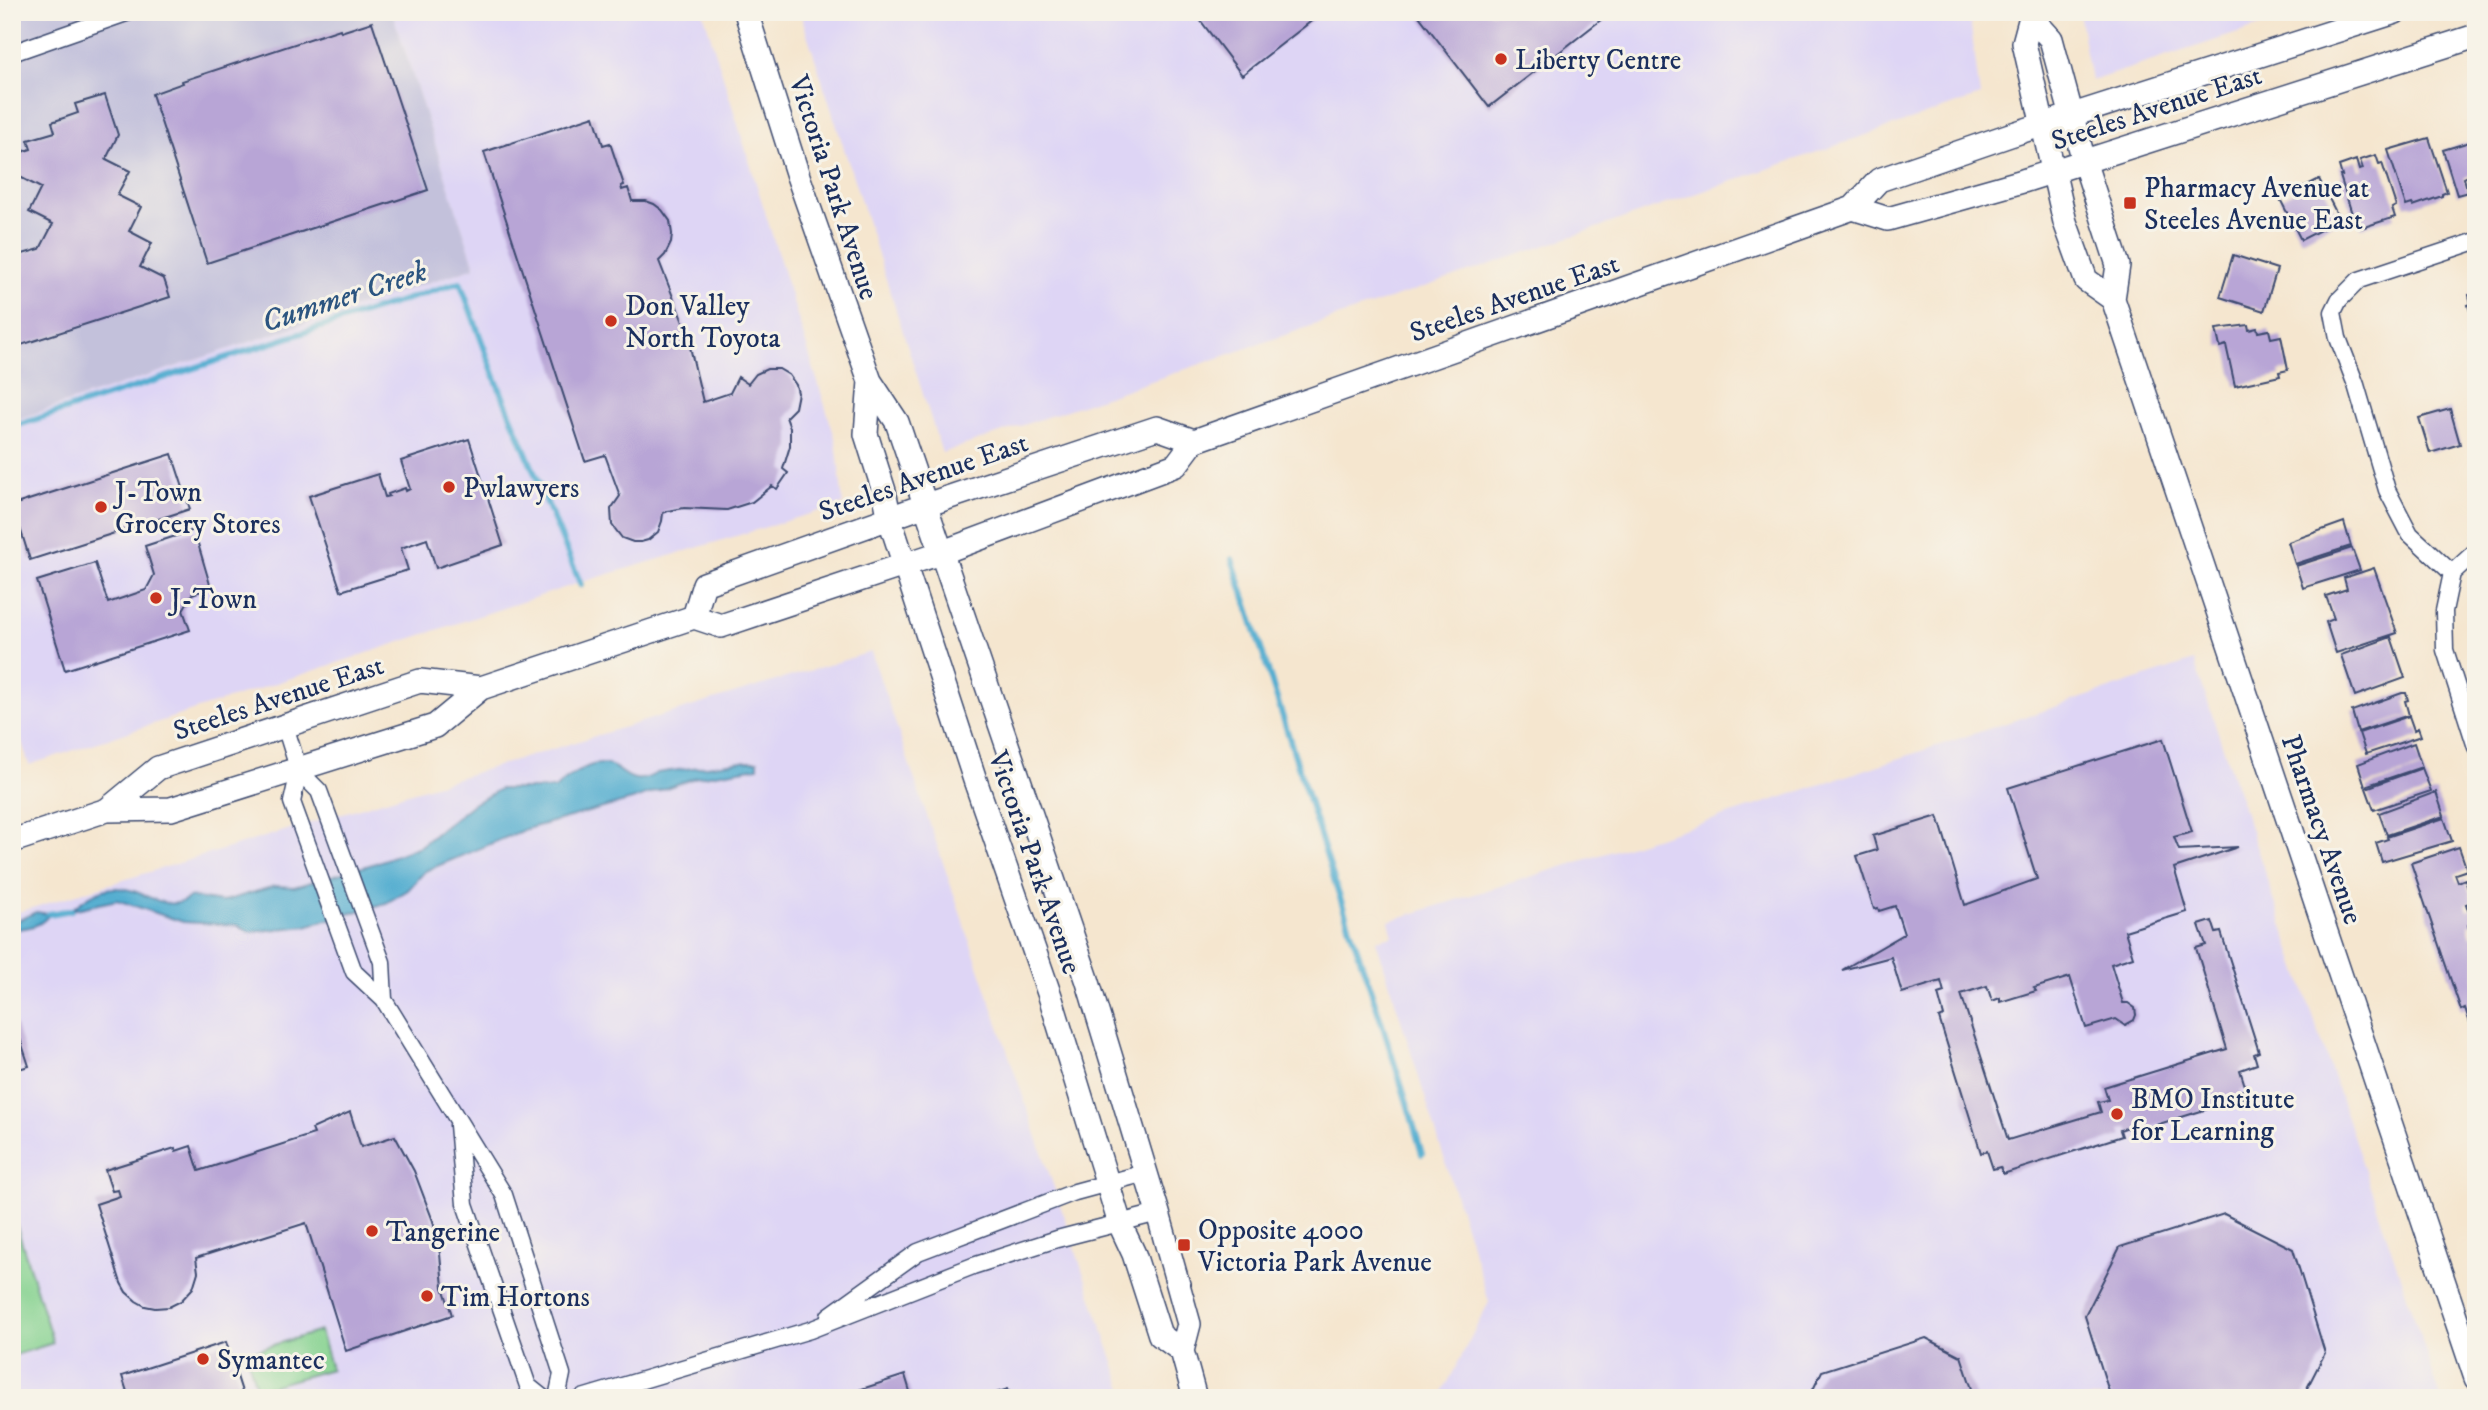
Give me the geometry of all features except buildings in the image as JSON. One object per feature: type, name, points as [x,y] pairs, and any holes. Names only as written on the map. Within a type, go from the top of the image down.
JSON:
[{"type":"main road","name":"Victoria Park Avenue","points":[[746,12],[798,176],[870,381],[897,422],[943,552],[1009,757],[1087,979],[1189,1324],[1182,1351],[1195,1398]]},
{"type":"main road","name":"Steeles Avenue East","points":[[12,841],[107,810],[171,809],[299,771],[435,726],[481,688],[694,617],[721,626],[943,552],[1176,465],[1194,441],[1853,208],[1879,180],[2395,12]]},
{"type":"main road","name":"Pharmacy Avenue","points":[[2031,15],[2051,38],[2084,161],[2118,265],[2113,299],[2476,1378]]},
{"type":"main road","points":[[2031,15],[2024,43],[2066,222],[2086,279],[2113,299]]},
{"type":"main road","name":"Steeles Avenue East","points":[[1853,208],[1888,219],[2053,171],[2476,36]]},
{"type":"main road","name":"Victoria Park Avenue","points":[[870,381],[866,434],[903,565],[1050,996],[1120,1224],[1135,1254],[1160,1335],[1182,1351]]},
{"type":"main road","name":"Steeles Avenue East","points":[[694,617],[704,584],[926,505],[1157,428],[1194,441]]},
{"type":"main road","name":"Steeles Avenue East","points":[[107,810],[159,768],[420,681],[481,688]]},
{"type":"street","points":[[12,54],[130,12]]},
{"type":"street","points":[[2452,573],[2410,534],[2387,490],[2360,397],[2338,338],[2333,312],[2339,300],[2359,279],[2476,241]]},
{"type":"street","points":[[2476,551],[2452,573],[2444,611],[2445,650],[2476,747]]},
{"type":"street","points":[[285,726],[299,771],[319,792],[382,962],[384,1000]]},
{"type":"street","points":[[299,771],[292,802],[354,972],[384,1000],[503,1195],[562,1374],[556,1398]]},
{"type":"street","points":[[457,1119],[465,1204],[528,1386],[543,1398]]},
{"type":"street","points":[[810,1330],[918,1252],[1075,1192],[1145,1173]]},
{"type":"street","points":[[582,1398],[810,1330],[973,1266],[1056,1239],[1158,1213]]},
{"type":"shaded area","points":[[12,12],[392,12],[475,267],[12,421]]},
{"type":"shaded area","points":[[392,12],[703,12],[836,441],[843,504],[579,583],[29,765],[12,709],[12,421],[475,267]]},
{"type":"shaded area","name":"Liberty Centre","points":[[800,12],[1969,12],[1980,96],[942,453]]},
{"type":"shaded area","points":[[2079,12],[2302,12],[2091,81]]},
{"type":"shaded area","points":[[871,652],[1126,1398],[12,1398],[12,914]]},
{"type":"shaded area","points":[[2194,661],[2441,1398],[1440,1398],[1489,1302],[1376,940],[1393,936],[1389,921],[1731,814]]},
{"type":"green space","points":[[12,1211],[53,1343],[12,1356]]},
{"type":"green space","points":[[320,1331],[331,1369],[257,1390],[246,1353]]},
{"type":"water","points":[[758,761],[758,767],[697,777],[632,800],[526,829],[425,871],[408,890],[386,903],[306,926],[250,932],[237,925],[183,922],[117,900],[71,910],[92,895],[110,888],[127,889],[172,904],[190,897],[221,902],[275,886],[294,887],[373,864],[420,846],[473,804],[500,789],[555,789],[576,773],[594,765],[614,767],[631,778],[638,779],[657,773]]},
{"type":"water","points":[[36,912],[49,914],[38,924],[12,929],[12,923]]},
{"type":"waterway","name":"Cummer Creek","points":[[12,427],[460,282],[496,380],[581,585]]},
{"type":"waterway","points":[[1232,559],[1422,1154]]},
{"type":"waterway","points":[[49,914],[71,910]]},
{"type":"place","name":"Liberty Centre","points":[[1501,59]]},
{"type":"place","name":"Pharmacy Avenue at Steeles Avenue East","points":[[2130,203]]},
{"type":"place","name":"Don Valley North Toyota","points":[[611,321]]},
{"type":"place","name":"Pwlawyers","points":[[449,487]]},
{"type":"place","name":"J-Town Grocery Stores","points":[[101,507]]},
{"type":"place","name":"J-Town","points":[[156,598]]},
{"type":"place","name":"BMO Institute for Learning","points":[[2117,1114]]},
{"type":"place","name":"Tangerine","points":[[372,1231]]},
{"type":"place","name":"Opposite 4000 Victoria Park Avenue","points":[[1184,1245]]},
{"type":"place","name":"Tim Hortons","points":[[427,1296]]},
{"type":"place","name":"Symantec","points":[[203,1359]]}]
